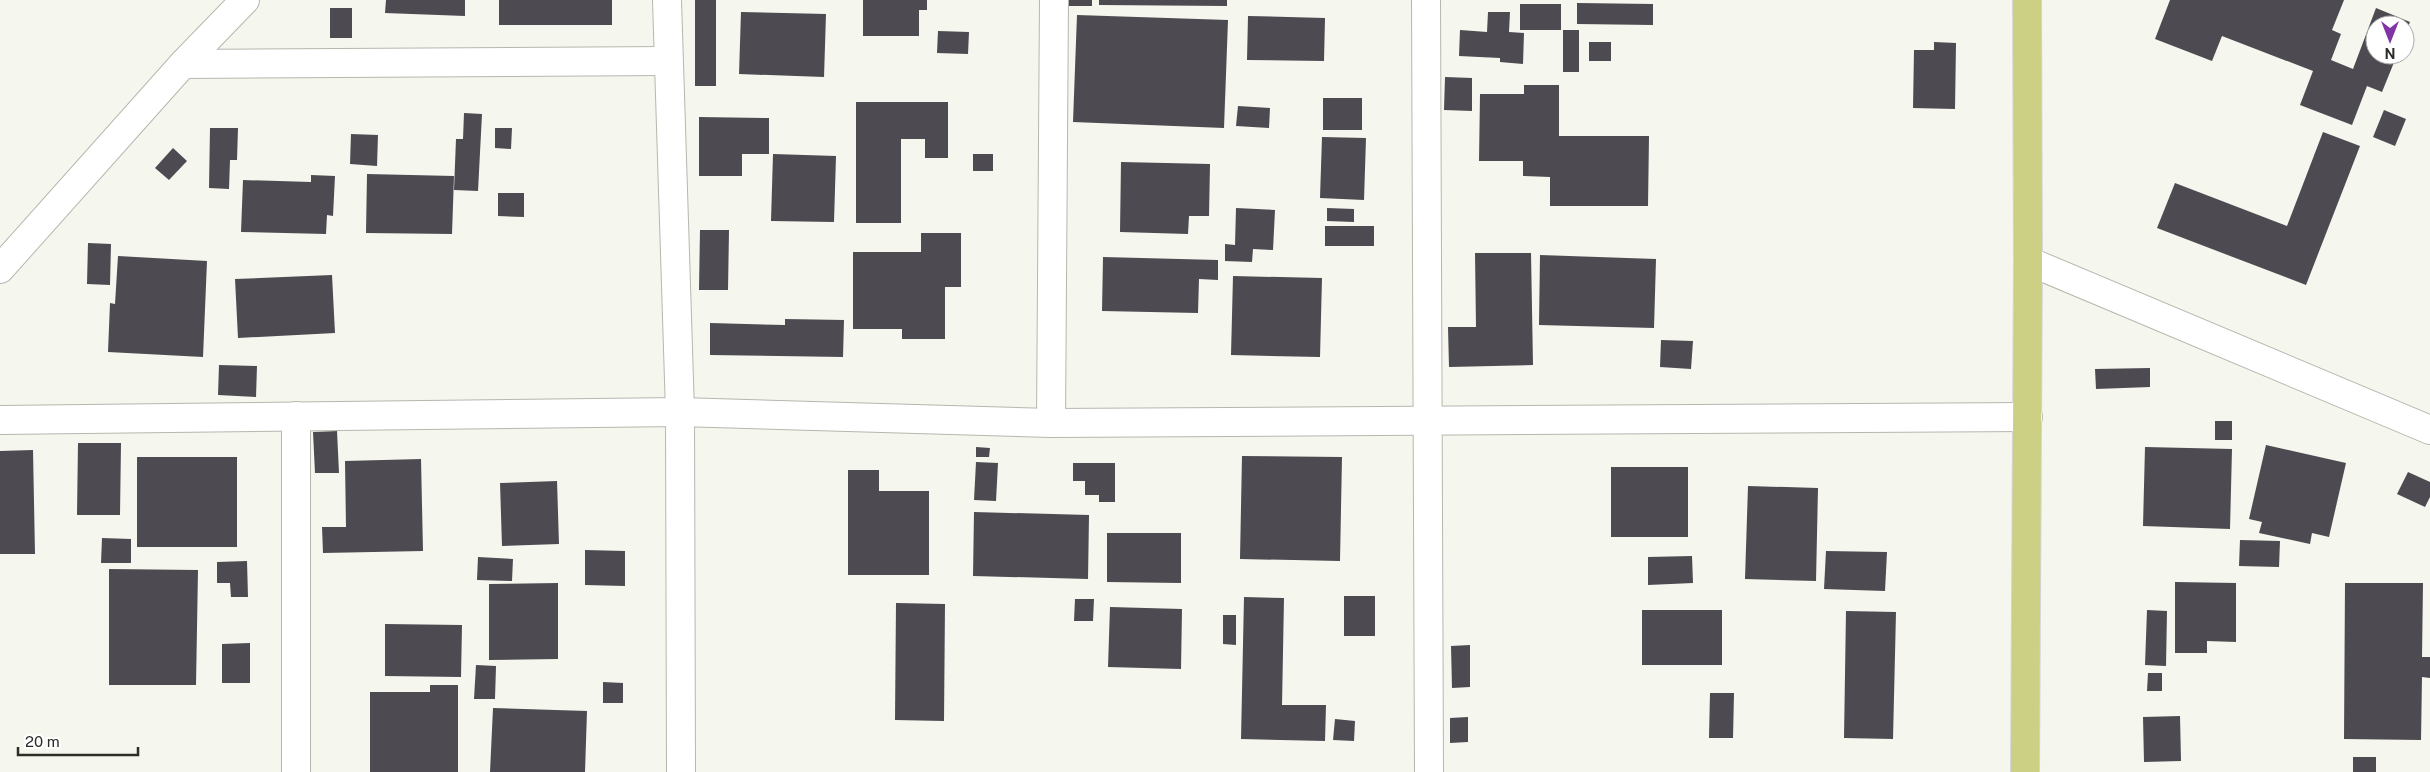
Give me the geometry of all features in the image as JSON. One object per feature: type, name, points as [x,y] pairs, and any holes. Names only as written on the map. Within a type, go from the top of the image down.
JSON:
[{"type":"main road","points":[[2025,772],[2028,416],[2027,0]]},
{"type":"street","points":[[0,269],[183,64],[245,0]]},
{"type":"street","points":[[667,0],[680,412],[681,772]]},
{"type":"street","points":[[1051,423],[1054,0]]},
{"type":"street","points":[[1426,0],[1429,772]]},
{"type":"street","points":[[183,64],[668,61]]},
{"type":"street","points":[[2028,261],[2430,430]]},
{"type":"street","points":[[0,420],[680,412],[1051,423],[2028,416]]},
{"type":"street","points":[[296,416],[296,772]]},
{"type":"building","points":[[386,0],[465,0],[465,16],[385,13]]},
{"type":"building","points":[[499,0],[612,0],[612,25],[499,25]]},
{"type":"building","points":[[695,0],[716,0],[716,86],[695,86]]},
{"type":"building","points":[[863,0],[927,0],[927,10],[919,10],[919,36],[863,36]]},
{"type":"building","points":[[1067,0],[1092,0],[1092,6],[1067,6]]},
{"type":"building","points":[[1099,0],[1227,0],[1227,6],[1099,5]]},
{"type":"building","points":[[2170,0],[2344,0],[2332,30],[2341,34],[2331,60],[2353,69],[2365,37],[2365,65],[2393,65],[2382,92],[2367,86],[2352,125],[2300,105],[2313,71],[2222,36],[2212,61],[2155,39]]},
{"type":"building","points":[[1577,3],[1653,4],[1653,25],[1577,24]]},
{"type":"building","points":[[1520,4],[1561,4],[1561,30],[1520,30]]},
{"type":"building","points":[[330,8],[352,8],[352,38],[330,38]]},
{"type":"building","points":[[2376,8],[2393,15],[2373,15]]},
{"type":"building","points":[[741,12],[826,14],[824,77],[739,74]]},
{"type":"building","points":[[1488,12],[1510,12],[1509,32],[1524,33],[1523,64],[1500,62],[1500,58],[1459,56],[1460,30],[1487,32]]},
{"type":"building","points":[[1077,15],[1228,20],[1224,128],[1073,122]]},
{"type":"building","points":[[1248,16],[1325,18],[1324,61],[1247,60]]},
{"type":"building","points":[[1563,30],[1579,30],[1579,72],[1563,72]]},
{"type":"building","points":[[938,31],[969,32],[968,54],[937,53]]},
{"type":"building","points":[[1589,42],[1611,42],[1611,61],[1589,61]]},
{"type":"building","points":[[1934,42],[1956,43],[1955,109],[1913,108],[1914,50],[1934,50]]},
{"type":"building","points":[[1445,77],[1472,78],[1472,111],[1444,110]]},
{"type":"building","points":[[1524,85],[1559,85],[1559,136],[1649,136],[1648,206],[1550,206],[1550,177],[1523,176],[1523,161],[1479,161],[1480,94],[1524,94]]},
{"type":"building","points":[[1323,98],[1362,98],[1362,130],[1323,130]]},
{"type":"building","points":[[856,102],[948,102],[948,158],[925,158],[925,139],[901,139],[901,223],[856,223]]},
{"type":"building","points":[[1238,106],[1270,108],[1269,128],[1236,126]]},
{"type":"building","points":[[2384,110],[2406,119],[2395,146],[2373,137]]},
{"type":"building","points":[[464,113],[482,114],[478,191],[454,190],[456,139],[463,139]]},
{"type":"building","points":[[699,117],[769,118],[769,154],[742,154],[742,176],[699,176]]},
{"type":"building","points":[[210,128],[238,128],[237,160],[230,160],[229,189],[209,188]]},
{"type":"building","points":[[495,128],[512,128],[511,149],[495,148]]},
{"type":"building","points":[[2323,132],[2360,146],[2306,285],[2157,228],[2175,183],[2287,226]]},
{"type":"building","points":[[351,134],[378,135],[377,166],[350,164]]},
{"type":"building","points":[[1322,137],[1366,138],[1364,200],[1320,198]]},
{"type":"building","points":[[173,148],[187,161],[169,180],[155,168]]},
{"type":"building","points":[[773,154],[836,156],[834,222],[771,221]]},
{"type":"building","points":[[973,154],[993,154],[993,171],[973,171]]},
{"type":"building","points":[[1121,162],[1210,164],[1209,216],[1189,216],[1188,234],[1120,232]]},
{"type":"building","points":[[367,174],[454,176],[452,234],[366,233]]},
{"type":"building","points":[[311,175],[335,176],[333,216],[327,215],[326,234],[241,232],[243,180],[311,182]]},
{"type":"building","points":[[498,193],[524,193],[524,217],[498,216]]},
{"type":"building","points":[[1236,208],[1275,210],[1273,250],[1253,249],[1252,262],[1225,261],[1225,244],[1235,245]]},
{"type":"building","points":[[1327,208],[1354,209],[1354,222],[1327,221]]},
{"type":"building","points":[[1325,226],[1374,226],[1374,246],[1325,246]]},
{"type":"building","points":[[700,230],[729,230],[728,290],[699,290]]},
{"type":"building","points":[[921,233],[961,233],[961,287],[945,287],[945,339],[902,339],[902,329],[853,329],[853,252],[921,252]]},
{"type":"building","points":[[88,243],[111,244],[110,285],[87,284]]},
{"type":"building","points":[[1475,253],[1531,253],[1533,365],[1449,367],[1448,327],[1476,327]]},
{"type":"building","points":[[1540,255],[1656,259],[1654,328],[1539,325]]},
{"type":"building","points":[[118,256],[207,261],[203,357],[108,352],[110,303],[115,304]]},
{"type":"building","points":[[1103,257],[1218,260],[1218,280],[1199,279],[1198,313],[1102,311]]},
{"type":"building","points":[[332,275],[335,333],[238,338],[235,279]]},
{"type":"building","points":[[1233,276],[1322,278],[1320,357],[1231,355]]},
{"type":"building","points":[[785,319],[844,320],[843,357],[710,355],[710,323],[785,325]]},
{"type":"building","points":[[1661,340],[1693,341],[1691,369],[1660,367]]},
{"type":"building","points":[[219,365],[257,366],[256,397],[218,395]]},
{"type":"building","points":[[2150,368],[2150,387],[2096,389],[2095,369]]},
{"type":"building","points":[[2215,421],[2232,421],[2232,440],[2215,440]]},
{"type":"building","points":[[337,431],[339,473],[315,473],[313,432]]},
{"type":"building","points":[[78,443],[121,443],[120,515],[77,515]]},
{"type":"building","points":[[2266,445],[2346,463],[2329,537],[2312,533],[2310,544],[2259,533],[2262,522],[2249,519]]},
{"type":"building","points":[[976,447],[990,448],[989,457],[976,457]]},
{"type":"building","points":[[2145,447],[2232,449],[2230,529],[2143,526]]},
{"type":"building","points":[[33,450],[35,554],[0,554],[0,451]]},
{"type":"building","points":[[1242,456],[1342,457],[1340,561],[1240,559]]},
{"type":"building","points":[[137,457],[237,457],[237,547],[137,547]]},
{"type":"building","points":[[421,459],[423,551],[323,553],[322,527],[346,527],[345,461]]},
{"type":"building","points":[[976,462],[998,463],[996,501],[974,500]]},
{"type":"building","points":[[1073,463],[1115,463],[1115,502],[1099,502],[1099,495],[1085,495],[1085,481],[1073,481]]},
{"type":"building","points":[[1611,467],[1688,467],[1688,537],[1611,537]]},
{"type":"building","points":[[848,470],[879,470],[879,491],[929,491],[929,575],[848,575]]},
{"type":"building","points":[[2408,472],[2430,482],[2430,497],[2425,507],[2397,494]]},
{"type":"building","points":[[557,481],[559,544],[502,546],[500,483]]},
{"type":"building","points":[[1748,486],[1818,488],[1816,581],[1745,579]]},
{"type":"building","points":[[974,512],[1089,515],[1088,579],[973,576]]},
{"type":"building","points":[[1107,533],[1181,533],[1181,583],[1107,582]]},
{"type":"building","points":[[102,538],[131,539],[131,563],[101,563]]},
{"type":"building","points":[[2240,540],[2280,541],[2279,567],[2239,566]]},
{"type":"building","points":[[585,550],[625,551],[625,586],[585,585]]},
{"type":"building","points":[[1826,551],[1887,552],[1885,591],[1824,589]]},
{"type":"building","points":[[1692,556],[1693,583],[1648,585],[1648,557]]},
{"type":"building","points":[[478,557],[513,559],[512,581],[477,580]]},
{"type":"building","points":[[247,561],[248,597],[231,597],[230,583],[217,583],[217,562]]},
{"type":"building","points":[[109,569],[198,570],[196,685],[109,685]]},
{"type":"building","points":[[2175,582],[2236,583],[2236,642],[2207,641],[2207,653],[2175,653]]},
{"type":"building","points":[[558,583],[558,659],[489,660],[489,584]]},
{"type":"building","points":[[2345,583],[2423,583],[2422,657],[2430,657],[2430,678],[2422,677],[2421,740],[2344,739]]},
{"type":"building","points":[[1344,596],[1375,596],[1375,636],[1344,636]]},
{"type":"building","points":[[1244,597],[1284,598],[1282,705],[1326,705],[1325,741],[1241,739]]},
{"type":"building","points":[[1075,599],[1094,599],[1093,621],[1074,621]]},
{"type":"building","points":[[896,603],[945,604],[944,721],[895,720]]},
{"type":"building","points":[[1110,607],[1182,609],[1181,669],[1108,667]]},
{"type":"building","points":[[1642,610],[1722,610],[1722,665],[1642,665]]},
{"type":"building","points":[[2147,610],[2167,611],[2166,666],[2145,665]]},
{"type":"building","points":[[1846,611],[1896,612],[1893,739],[1844,738]]},
{"type":"building","points":[[1223,615],[1236,615],[1236,645],[1223,644]]},
{"type":"building","points":[[385,624],[462,625],[461,677],[385,676]]},
{"type":"building","points":[[250,643],[250,683],[222,683],[222,644]]},
{"type":"building","points":[[1470,645],[1470,687],[1452,688],[1451,646]]},
{"type":"building","points":[[476,665],[496,666],[495,699],[474,699]]},
{"type":"building","points":[[2148,673],[2162,673],[2162,691],[2147,691]]},
{"type":"building","points":[[603,682],[623,683],[623,703],[603,703]]},
{"type":"building","points":[[430,685],[458,685],[458,772],[370,772],[370,692],[430,692]]},
{"type":"building","points":[[1710,693],[1734,693],[1733,738],[1709,738]]},
{"type":"building","points":[[493,708],[587,711],[585,772],[490,772]]},
{"type":"building","points":[[2180,716],[2181,761],[2144,762],[2143,717]]},
{"type":"building","points":[[1468,717],[1468,742],[1450,743],[1450,718]]},
{"type":"building","points":[[1335,719],[1355,721],[1354,741],[1333,740]]},
{"type":"building","points":[[2353,757],[2376,757],[2376,772],[2353,772]]}]
